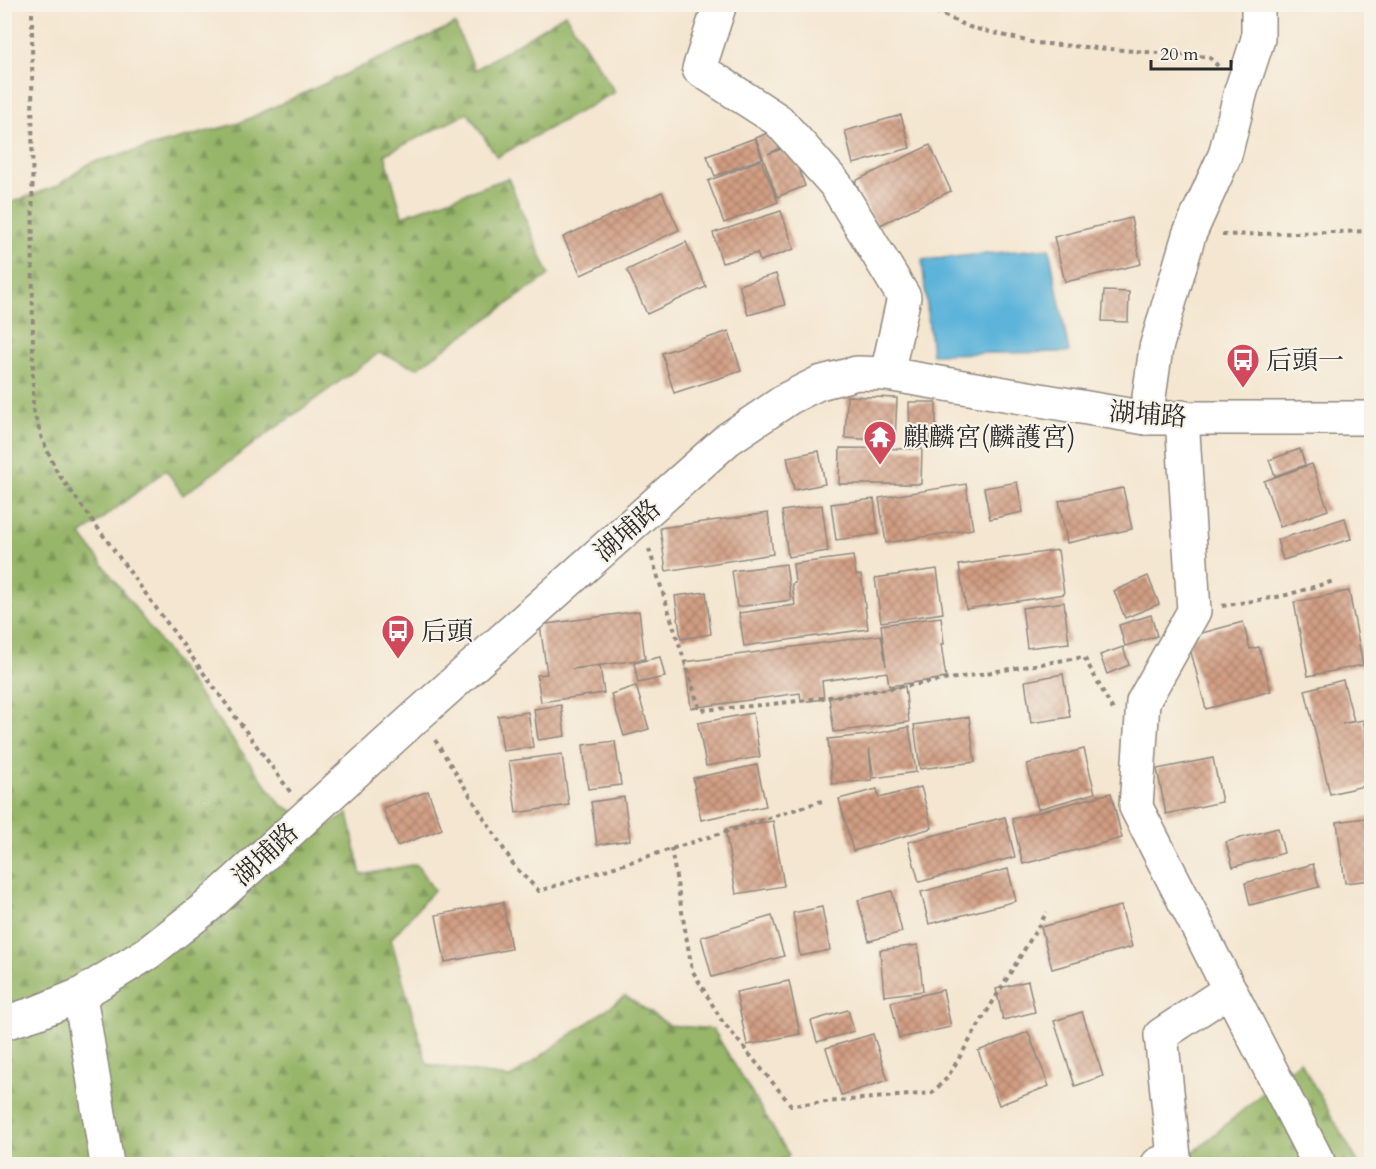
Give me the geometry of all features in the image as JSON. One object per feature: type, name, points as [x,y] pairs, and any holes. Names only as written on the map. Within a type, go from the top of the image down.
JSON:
[{"type":"street","points":[[720,4],[699,69],[778,120],[836,185],[904,297],[887,374]]},
{"type":"street","points":[[1146,418],[1156,348],[1189,235],[1225,155],[1241,91],[1258,39],[1258,4]]},
{"type":"street","name":"湖埔路","points":[[4,1023],[80,995],[148,953],[208,906],[419,714],[728,439],[789,398],[819,383],[857,373],[887,374],[1146,418],[1371,418]]},
{"type":"street","points":[[1182,417],[1194,611],[1143,702],[1136,807],[1319,1164]]},
{"type":"street","points":[[1158,1164],[1174,1156],[1161,1035],[1229,990]]},
{"type":"street","points":[[80,995],[107,1164]]},
{"type":"path","points":[[32,4],[33,409],[42,439],[57,472],[307,815]]},
{"type":"path","points":[[919,4],[969,27],[1035,43],[1209,57],[1241,91]]},
{"type":"path","points":[[1189,235],[1371,231]]},
{"type":"path","points":[[639,520],[700,710],[768,705],[1084,657],[1117,717]]},
{"type":"path","points":[[1194,611],[1283,596],[1335,581]]},
{"type":"path","points":[[419,714],[515,867],[538,891],[822,801]]},
{"type":"path","points":[[671,848],[692,970],[722,1021],[791,1106],[932,1093],[947,1078],[1047,912]]},
{"type":"green space","points":[[565,14],[615,92],[497,157],[468,113],[385,154],[402,216],[508,178],[549,275],[417,368],[379,353],[183,495],[166,470],[81,535],[281,805],[325,827],[348,814],[361,875],[416,864],[434,890],[391,939],[427,1064],[510,1078],[625,996],[669,1025],[713,1029],[789,1155],[783,1164],[5,1164],[4,205],[57,186],[90,163],[239,123],[455,24],[475,70]]},
{"type":"green space","points":[[1300,1061],[1359,1164],[1180,1164]]},
{"type":"water","points":[[1049,248],[1069,352],[932,354],[922,260]]},
{"type":"building","points":[[901,115],[910,148],[853,164],[845,131]]},
{"type":"building","points":[[779,128],[786,145],[768,154],[790,146],[805,186],[777,197],[756,138]]},
{"type":"building","points":[[755,138],[762,158],[715,176],[707,156]]},
{"type":"building","points":[[930,145],[951,191],[876,227],[855,181]]},
{"type":"building","points":[[761,160],[778,202],[724,223],[708,181]]},
{"type":"building","points":[[662,192],[679,230],[581,275],[563,237]]},
{"type":"building","points":[[781,211],[794,249],[760,261],[757,253],[722,263],[713,233]]},
{"type":"building","points":[[1131,218],[1141,264],[1065,282],[1054,237]]},
{"type":"building","points":[[686,242],[706,287],[647,314],[627,270]]},
{"type":"building","points":[[776,274],[785,305],[748,315],[739,285]]},
{"type":"building","points":[[1104,291],[1129,292],[1128,322],[1102,321]]},
{"type":"building","points":[[729,331],[741,371],[674,393],[662,353]]},
{"type":"building","points":[[847,396],[897,398],[895,441],[845,438]]},
{"type":"building","points":[[909,402],[936,402],[936,438],[910,438]]},
{"type":"building","name":"麒麟宮(麟護宮)","points":[[840,448],[922,449],[921,484],[839,484]]},
{"type":"building","points":[[1300,449],[1305,465],[1275,476],[1269,460]]},
{"type":"building","points":[[819,451],[825,484],[794,490],[787,457]]},
{"type":"building","points":[[1312,464],[1328,510],[1280,527],[1264,481]]},
{"type":"building","points":[[1017,482],[1023,512],[990,519],[984,488]]},
{"type":"building","points":[[966,484],[973,529],[886,543],[879,498]]},
{"type":"building","points":[[1123,488],[1132,529],[1067,543],[1059,501]]},
{"type":"building","points":[[874,499],[878,534],[836,540],[831,504]]},
{"type":"building","points":[[822,505],[828,551],[788,557],[782,511]]},
{"type":"building","points":[[768,513],[773,554],[666,571],[660,528]]},
{"type":"building","points":[[1345,518],[1351,539],[1283,560],[1277,540]]},
{"type":"building","points":[[1058,550],[1064,594],[966,609],[959,565]]},
{"type":"building","points":[[853,556],[856,575],[861,575],[868,629],[744,646],[739,613],[795,605],[792,584],[795,583],[793,564]]},
{"type":"building","points":[[786,564],[791,600],[737,607],[732,571]]},
{"type":"building","points":[[937,569],[943,613],[881,622],[875,578]]},
{"type":"building","points":[[1148,576],[1159,604],[1125,618],[1114,591]]},
{"type":"building","points":[[1349,591],[1363,665],[1308,676],[1294,602]]},
{"type":"building","points":[[706,592],[711,634],[681,639],[675,596]]},
{"type":"building","points":[[1064,602],[1069,643],[1027,648],[1022,608]]},
{"type":"building","points":[[639,611],[645,659],[572,669],[600,666],[604,693],[541,702],[537,675],[547,674],[540,625]]},
{"type":"building","points":[[1151,615],[1157,636],[1125,646],[1119,625]]},
{"type":"building","points":[[941,617],[944,644],[941,644],[946,678],[889,686],[887,672],[822,681],[824,699],[801,702],[800,693],[691,708],[685,662],[881,635],[886,666],[881,625]]},
{"type":"building","points":[[1243,622],[1250,649],[1259,647],[1271,691],[1206,709],[1187,637]]},
{"type":"building","points":[[1123,647],[1129,665],[1107,674],[1100,655]]},
{"type":"building","points":[[660,657],[665,677],[638,683],[634,663]]},
{"type":"building","points":[[1063,674],[1070,717],[1031,723],[1025,681]]},
{"type":"building","points":[[1343,680],[1354,721],[1342,724],[1363,720],[1372,757],[1372,784],[1330,794],[1305,690]]},
{"type":"building","points":[[636,686],[649,729],[624,736],[611,694]]},
{"type":"building","points":[[905,686],[909,722],[834,732],[829,697]]},
{"type":"building","points":[[561,705],[565,736],[538,740],[534,709]]},
{"type":"building","points":[[528,712],[533,747],[503,751],[498,716]]},
{"type":"building","points":[[753,713],[760,757],[706,766],[698,723]]},
{"type":"building","points":[[969,717],[975,762],[920,769],[914,725]]},
{"type":"building","points":[[909,727],[916,772],[874,778],[869,748],[872,780],[832,784],[828,739],[868,735]]},
{"type":"building","points":[[615,741],[621,785],[588,789],[583,745]]},
{"type":"building","points":[[1084,749],[1095,793],[1038,809],[1027,764]]},
{"type":"building","points":[[562,754],[569,805],[516,813],[509,761]]},
{"type":"building","points":[[1213,758],[1222,802],[1166,814],[1157,769]]},
{"type":"building","points":[[757,765],[766,806],[701,820],[693,778]]},
{"type":"building","points":[[921,787],[932,828],[853,851],[839,799],[877,789],[879,798]]},
{"type":"building","points":[[428,791],[442,829],[397,846],[383,808]]},
{"type":"building","points":[[1111,793],[1122,838],[1023,864],[1012,819]]},
{"type":"building","points":[[624,797],[630,840],[597,845],[591,802]]},
{"type":"building","points":[[1005,817],[1015,857],[919,882],[908,842]]},
{"type":"building","points":[[1372,817],[1372,880],[1345,883],[1337,822]]},
{"type":"building","points":[[773,821],[784,886],[736,894],[725,829]]},
{"type":"building","points":[[1278,828],[1284,853],[1233,867],[1226,842]]},
{"type":"building","points":[[1313,864],[1319,887],[1250,905],[1245,883]]},
{"type":"building","points":[[1008,869],[1016,901],[929,924],[921,892]]},
{"type":"building","points":[[892,891],[902,932],[869,941],[858,900]]},
{"type":"building","points":[[503,902],[511,949],[445,962],[436,915]]},
{"type":"building","points":[[1121,906],[1132,947],[1052,969],[1041,927]]},
{"type":"building","points":[[822,907],[830,950],[800,956],[793,913]]},
{"type":"building","points":[[772,916],[784,956],[712,977],[701,937]]},
{"type":"building","points":[[918,945],[923,991],[884,996],[880,950]]},
{"type":"building","points":[[789,981],[800,1034],[747,1045],[736,992]]},
{"type":"building","points":[[1028,981],[1035,1012],[1003,1020],[996,989]]},
{"type":"building","points":[[943,990],[951,1027],[899,1038],[891,1002]]},
{"type":"building","points":[[848,1010],[854,1031],[817,1042],[811,1021]]},
{"type":"building","points":[[1082,1012],[1103,1076],[1075,1086],[1054,1021]]},
{"type":"building","points":[[1028,1032],[1049,1086],[999,1105],[978,1051]]},
{"type":"building","points":[[873,1034],[888,1080],[841,1095],[826,1048]]},
{"type":"place","name":"后頭一","points":[[1243,389]]},
{"type":"place","name":"麒麟宮(麟護宮)","points":[[880,466]]},
{"type":"place","name":"后頭","points":[[398,660]]}]
